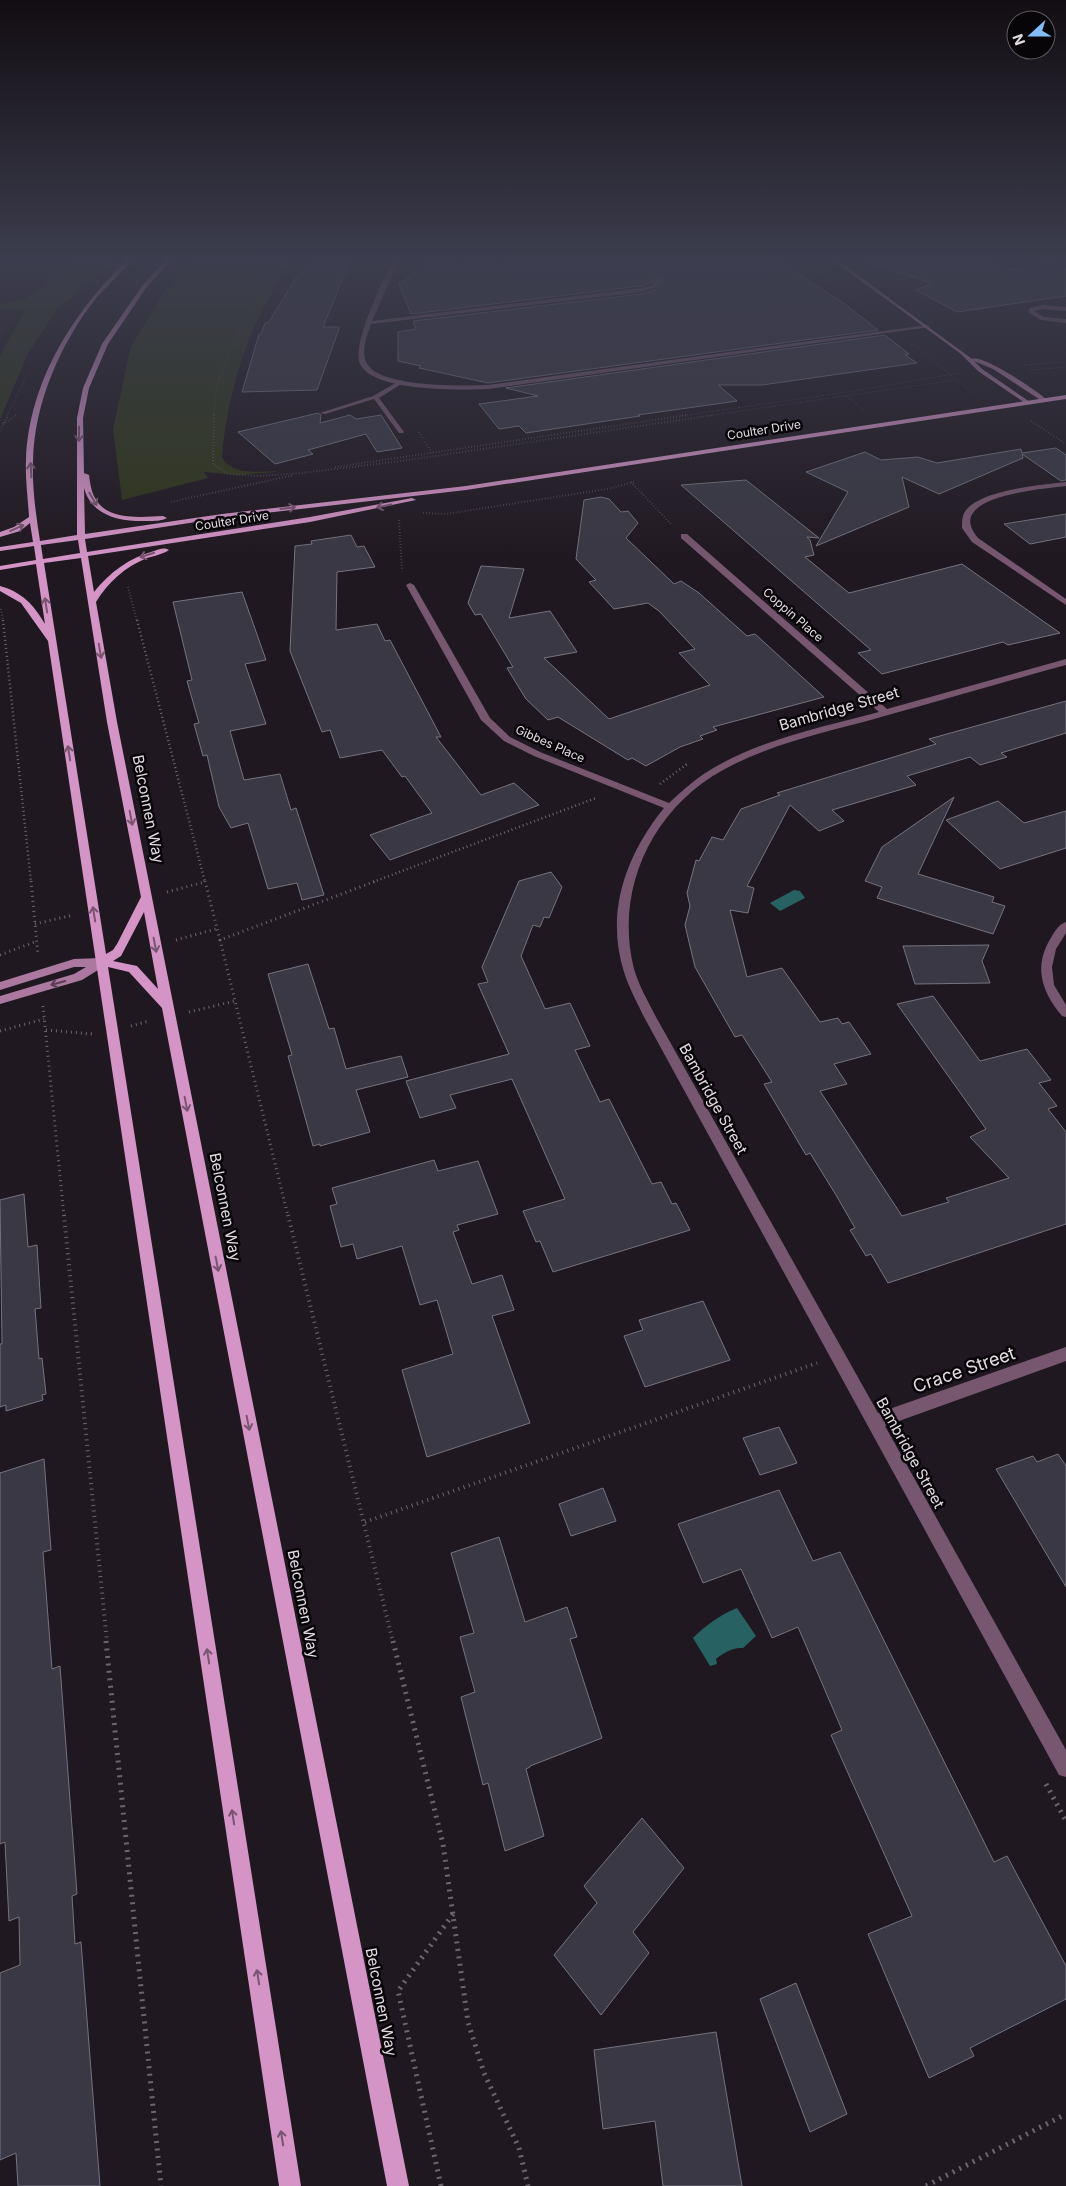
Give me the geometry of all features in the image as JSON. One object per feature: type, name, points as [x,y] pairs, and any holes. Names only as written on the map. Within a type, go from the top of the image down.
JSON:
[{"type":"main road","points":[[56,358],[43,389],[34,423],[30,456],[36,544],[290,2186]]},
{"type":"main road","name":"Belconnen Way","points":[[99,358],[86,388],[80,418],[81,537],[91,604],[155,947],[398,2186]]},
{"type":"main road","name":"Coulter Drive","points":[[0,568],[355,512],[466,488],[1066,397]]},
{"type":"main road","points":[[79,453],[90,497],[105,512],[139,519],[222,516]]},
{"type":"main road","name":"Coulter Drive","points":[[0,549],[341,500],[466,488]]},
{"type":"main road","points":[[0,535],[16,529],[33,518]]},
{"type":"main road","points":[[91,604],[106,581],[136,559],[228,533]]},
{"type":"main road","points":[[0,588],[12,592],[26,602],[53,648]]},
{"type":"main road","points":[[102,962],[117,953],[122,946],[146,897]]},
{"type":"main road","points":[[102,962],[133,969],[167,1006]]},
{"type":"street","points":[[361,358],[363,365],[372,372],[401,382],[433,387],[488,387],[700,358]]},
{"type":"street","points":[[968,358],[980,370],[1026,402]]},
{"type":"street","points":[[974,358],[995,368],[1044,400]]},
{"type":"street","points":[[323,412],[375,397],[401,382]]},
{"type":"street","points":[[375,397],[401,432]]},
{"type":"street","points":[[1066,484],[985,499],[970,508],[964,518],[966,529],[974,540],[1066,603]]},
{"type":"street","name":"Coppin Place","points":[[684,536],[886,713]]},
{"type":"street","name":"Gibbes Place","points":[[410,585],[486,720],[507,739],[537,754],[669,807]]},
{"type":"street","name":"Bambridge Street","points":[[1066,662],[788,740],[748,754],[712,773],[669,807],[645,839],[636,857],[624,894],[622,934],[630,975],[650,1018],[1066,1768]]},
{"type":"street","points":[[1066,926],[1057,936],[1046,958],[1047,982],[1052,994],[1066,1013]]},
{"type":"street","points":[[0,986],[74,963],[102,962]]},
{"type":"street","points":[[0,1000],[78,977],[102,962]]},
{"type":"street","name":"Crace Street","points":[[874,1422],[1066,1354]]},
{"type":"path","points":[[229,358],[215,394],[213,464],[228,474],[259,476],[302,473],[401,461],[955,380]]},
{"type":"path","points":[[929,358],[984,401],[1026,418],[1066,444]]},
{"type":"path","points":[[1019,366],[1066,362]]},
{"type":"path","points":[[1028,370],[1066,367]]},
{"type":"path","points":[[221,492],[302,473],[950,376],[962,372]]},
{"type":"path","points":[[842,392],[871,416]]},
{"type":"path","points":[[616,464],[684,536]]},
{"type":"path","points":[[399,512],[402,574],[410,585]]},
{"type":"path","points":[[127,582],[220,940],[443,1844],[468,2022],[484,2073],[519,2148],[528,2186]]},
{"type":"path","points":[[0,606],[6,638],[40,972]]},
{"type":"path","points":[[220,940],[622,788]]},
{"type":"path","points":[[155,947],[216,929]]},
{"type":"path","points":[[0,954],[37,940]]},
{"type":"path","points":[[42,988],[161,2186]]},
{"type":"path","points":[[0,1031],[44,1019]]},
{"type":"path","points":[[46,1030],[92,1035]]},
{"type":"path","points":[[364,1522],[807,1367],[836,1354]]},
{"type":"path","points":[[440,2186],[398,1991],[454,1913]]},
{"type":"path","points":[[926,2186],[1066,2114]]},
{"type":"shaded area","points":[[0,358],[26,358],[0,419]]},
{"type":"shaded area","points":[[128,358],[243,358],[230,403],[222,457],[226,463],[238,470],[277,472],[238,475],[204,472],[208,478],[122,500],[113,429]]},
{"type":"shaded area","points":[[794,890],[800,891],[805,898],[780,911],[770,903]]},
{"type":"shaded area","points":[[737,1608],[756,1636],[743,1648],[732,1649],[716,1659],[717,1664],[710,1666],[693,1638],[714,1621]]},
{"type":"building","points":[[252,358],[329,358],[317,390],[242,392]]},
{"type":"building","points":[[398,358],[672,358],[488,383],[419,368],[421,366],[398,361]]},
{"type":"building","points":[[720,358],[910,358],[917,363],[762,385],[718,385],[737,401],[526,433],[519,426],[499,429],[479,404],[538,396],[506,388]]},
{"type":"building","points":[[318,413],[321,415],[320,423],[350,415],[356,419],[381,415],[402,448],[377,452],[366,434],[308,450],[313,454],[275,464],[238,432]]},
{"type":"building","points":[[1056,448],[1066,455],[1066,480],[1061,481],[1022,454],[1023,458],[939,494],[902,477],[909,507],[816,546],[848,492],[806,472],[865,452],[881,460],[918,457],[937,463],[1021,449],[1022,453]]},
{"type":"building","points":[[746,480],[819,538],[807,537],[810,540],[814,555],[805,557],[849,593],[962,564],[1060,633],[1008,645],[1003,642],[882,674],[858,653],[871,650],[681,485]]},
{"type":"building","points":[[601,497],[609,499],[621,512],[628,511],[638,523],[626,538],[674,584],[681,581],[699,593],[747,636],[755,634],[824,697],[713,727],[717,730],[700,736],[703,739],[680,747],[646,766],[632,758],[628,760],[558,717],[548,720],[526,699],[507,668],[513,667],[481,614],[475,615],[468,603],[481,566],[524,569],[509,618],[550,611],[577,652],[544,658],[609,719],[710,685],[679,653],[695,649],[659,611],[648,603],[614,609],[589,582],[596,580],[576,559],[584,500]]},
{"type":"building","points":[[1066,514],[1066,537],[1030,544],[1004,524]]},
{"type":"building","points":[[351,535],[357,547],[364,546],[375,567],[337,572],[336,630],[377,624],[385,641],[390,640],[441,737],[436,737],[481,795],[514,783],[539,805],[390,860],[370,835],[432,813],[405,776],[402,777],[382,750],[340,758],[330,730],[322,732],[290,651],[295,546],[312,544],[311,541]]},
{"type":"building","points":[[242,592],[266,660],[245,664],[266,724],[230,731],[244,780],[280,774],[291,810],[296,808],[324,895],[302,900],[297,883],[268,889],[248,823],[231,828],[219,807],[207,755],[203,756],[194,724],[199,723],[187,681],[192,680],[173,602]]},
{"type":"building","points":[[1066,701],[1066,733],[1001,753],[1007,757],[980,765],[970,757],[907,776],[916,785],[832,810],[844,821],[819,831],[790,805],[747,886],[754,888],[748,913],[730,910],[747,977],[782,968],[820,1022],[838,1018],[842,1024],[849,1022],[871,1054],[834,1064],[847,1084],[820,1091],[902,1216],[949,1202],[946,1198],[1009,1178],[970,1137],[986,1129],[897,1004],[933,996],[980,1061],[1027,1049],[1051,1080],[1039,1083],[1057,1106],[1048,1109],[1066,1132],[1066,1224],[888,1283],[871,1254],[866,1256],[850,1230],[855,1228],[836,1195],[810,1153],[806,1155],[764,1084],[772,1082],[742,1035],[735,1037],[695,967],[685,925],[690,906],[687,893],[696,860],[699,861],[712,837],[723,840],[741,809],[780,795],[777,793],[936,744],[929,739]]},
{"type":"building","points":[[954,797],[918,874],[994,897],[992,902],[1005,906],[993,934],[877,898],[882,887],[865,881],[882,847]]},
{"type":"building","points":[[998,801],[1024,823],[1066,811],[1066,848],[1000,869],[946,820]]},
{"type":"building","points":[[551,872],[562,887],[549,918],[544,917],[540,927],[533,925],[521,956],[545,1009],[570,1003],[590,1046],[575,1050],[600,1102],[609,1099],[652,1184],[661,1182],[672,1204],[676,1203],[690,1230],[553,1272],[540,1241],[536,1242],[523,1211],[565,1199],[512,1079],[450,1095],[456,1108],[420,1118],[406,1081],[509,1054],[478,984],[488,982],[482,967],[519,881]]},
{"type":"building","points":[[989,945],[982,961],[990,983],[915,984],[903,946]]},
{"type":"building","points":[[308,964],[329,1029],[334,1028],[346,1069],[401,1056],[408,1077],[356,1090],[370,1132],[320,1146],[320,1144],[313,1146],[288,1056],[292,1055],[268,974]]},
{"type":"building","points":[[434,1160],[438,1171],[478,1161],[498,1214],[457,1225],[459,1230],[453,1232],[472,1284],[502,1275],[514,1310],[492,1316],[530,1423],[427,1457],[402,1370],[453,1354],[437,1300],[420,1305],[402,1246],[357,1259],[353,1244],[341,1247],[330,1206],[337,1204],[332,1188]]},
{"type":"building","points":[[24,1194],[28,1247],[37,1245],[41,1308],[35,1309],[39,1359],[42,1358],[46,1394],[42,1395],[43,1400],[6,1411],[6,1405],[0,1407],[0,1344],[2,1344],[0,1200]]},
{"type":"building","points":[[703,1301],[730,1360],[645,1387],[624,1336],[643,1330],[639,1320]]},
{"type":"building","points":[[779,1427],[797,1463],[760,1475],[743,1438]]},
{"type":"building","points":[[1058,1454],[1066,1466],[1066,1587],[996,1469],[1033,1456],[1037,1462]]},
{"type":"building","points":[[44,1459],[51,1550],[43,1552],[52,1669],[60,1666],[77,1894],[72,1896],[75,1944],[81,1942],[100,2186],[18,2186],[16,2153],[0,2160],[0,1973],[20,1965],[19,1917],[9,1921],[5,1842],[0,1844],[0,1473]]},
{"type":"building","points":[[603,1488],[616,1521],[571,1536],[559,1504]]},
{"type":"building","points":[[779,1490],[813,1561],[840,1552],[994,1862],[1007,1856],[1066,1966],[1066,1999],[970,2048],[974,2056],[929,2078],[868,1934],[912,1916],[831,1735],[842,1730],[798,1627],[772,1638],[741,1569],[703,1583],[678,1524]]},
{"type":"building","points":[[499,1537],[525,1622],[567,1607],[577,1637],[570,1639],[602,1738],[526,1769],[544,1836],[505,1851],[488,1783],[483,1785],[461,1697],[475,1692],[460,1637],[474,1633],[451,1553]]},
{"type":"building","points":[[642,1818],[684,1868],[633,1932],[649,1953],[601,2015],[554,1955],[597,1903],[584,1886]]},
{"type":"building","points":[[796,1983],[847,2114],[810,2132],[760,1999]]},
{"type":"building","points":[[716,2032],[742,2186],[663,2186],[655,2121],[603,2129],[594,2050]]}]
